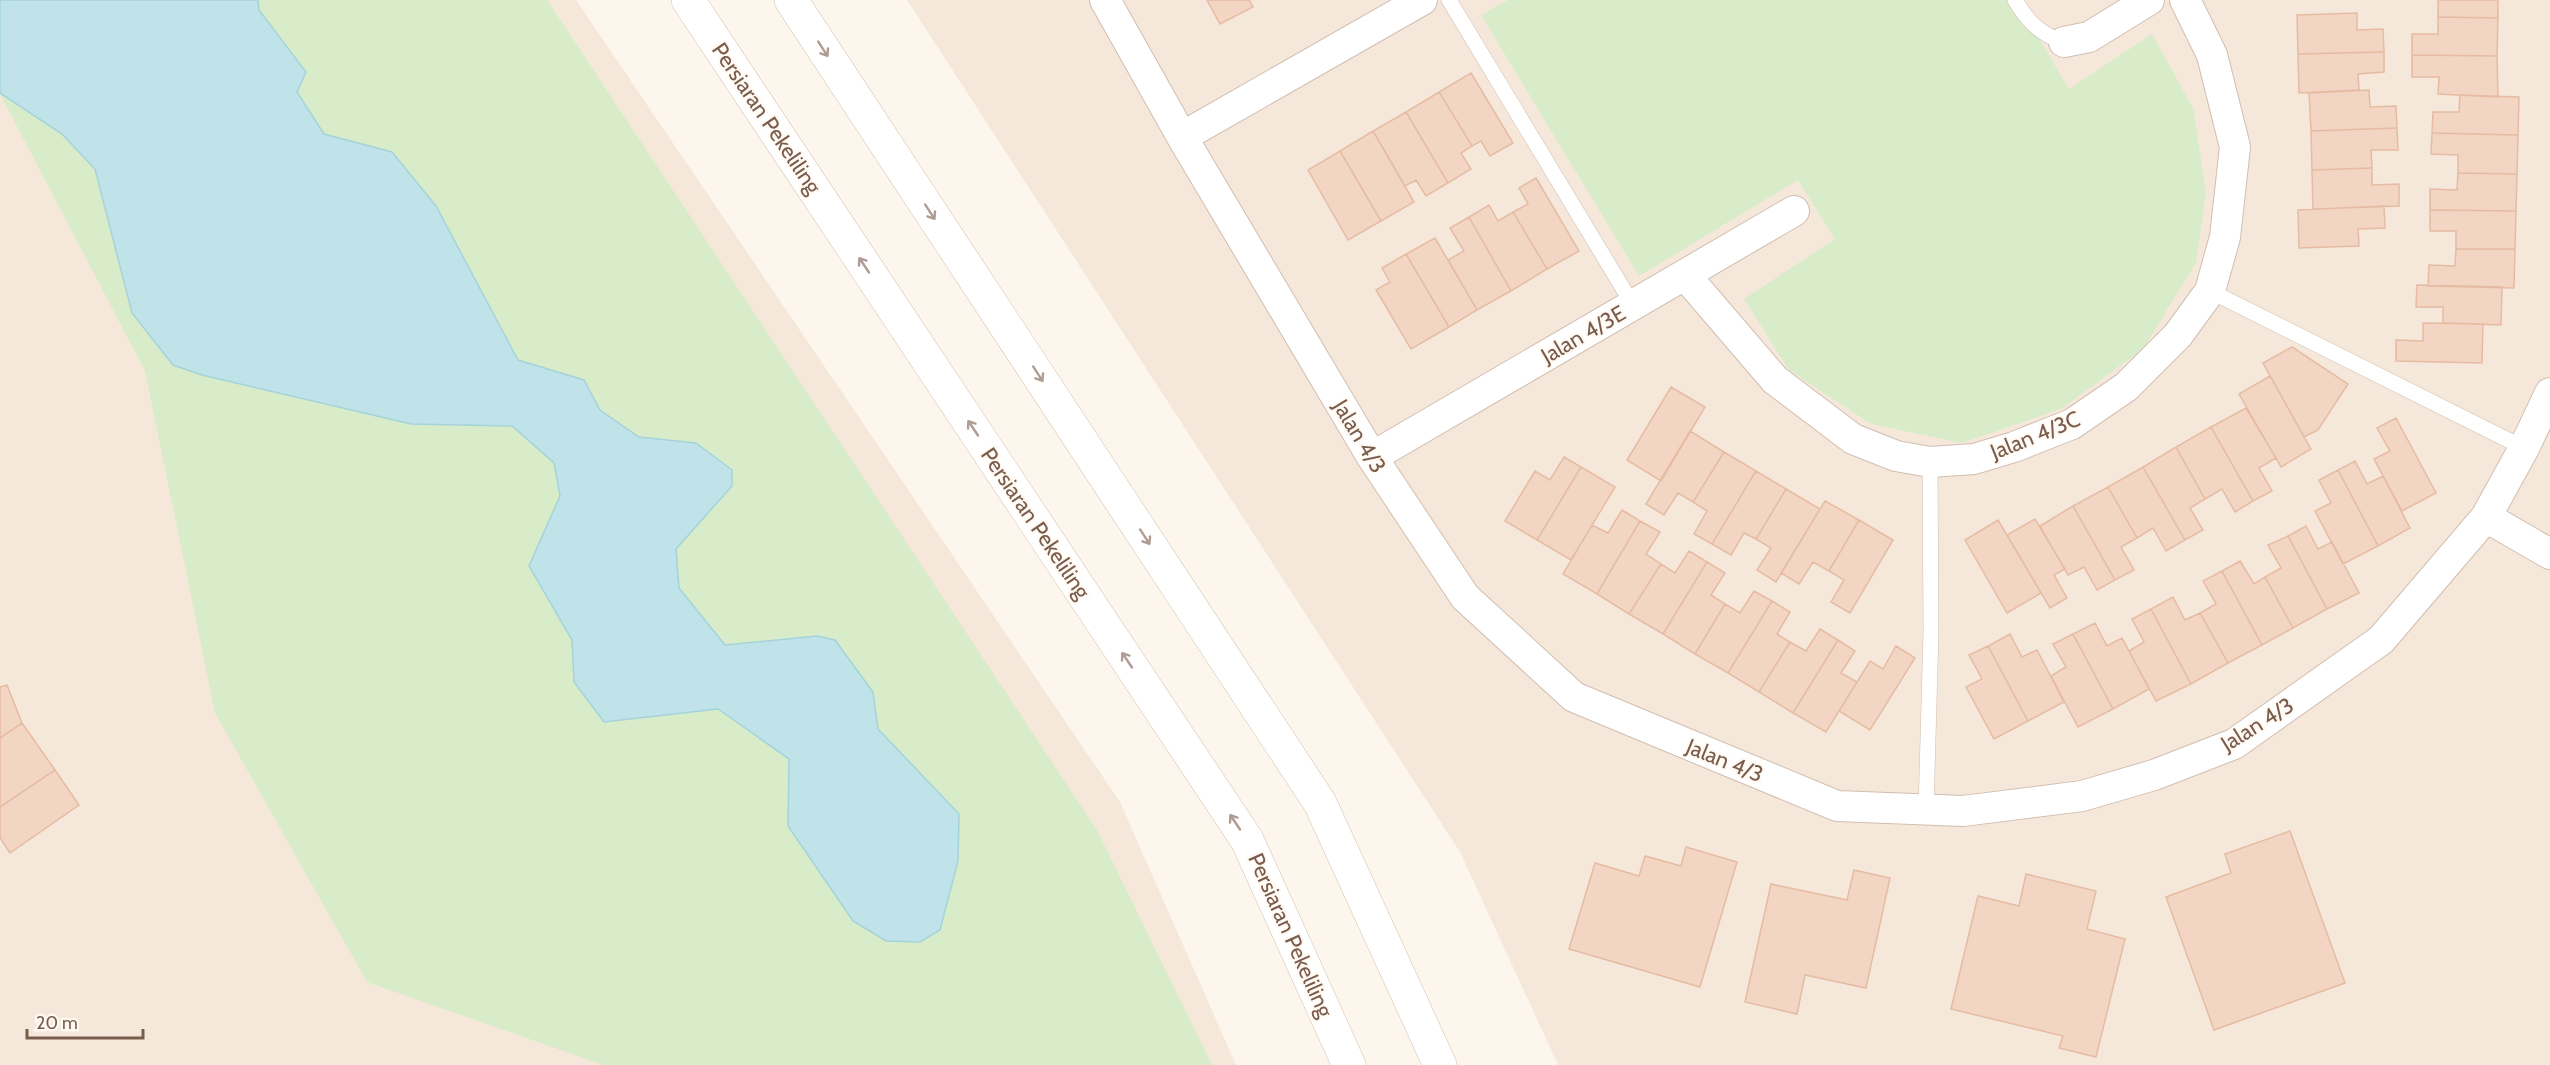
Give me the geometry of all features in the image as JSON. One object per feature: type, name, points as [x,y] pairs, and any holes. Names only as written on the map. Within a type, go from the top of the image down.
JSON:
[{"type":"main road","name":"Persiaran Pekeliling","points":[[688,0],[1247,840],[1349,1065]]},
{"type":"main road","points":[[791,0],[1320,803],[1440,1065]]},
{"type":"street","name":"Jalan 4/3","points":[[1105,0],[1182,137],[1372,457],[1465,597],[1574,697],[1837,806],[1963,811],[2082,796],[2154,775],[2234,744],[2381,640],[2486,517],[2524,448],[2550,393]]},
{"type":"street","points":[[1182,137],[1422,0]]},
{"type":"street","points":[[2064,42],[2089,37],[2149,0]]},
{"type":"street","name":"Jalan 4/3C","points":[[1685,275],[1775,380],[1853,439],[1896,456],[1930,462],[1974,459],[2014,447],[2072,424],[2126,387],[2178,335],[2210,291],[2225,237],[2235,147],[2212,56],[2185,0]]},
{"type":"street","name":"Jalan 4/3E","points":[[1372,457],[1794,211]]},
{"type":"street","points":[[2486,517],[2550,554]]},
{"type":"lane","points":[[1449,0],[1633,305]]},
{"type":"lane","points":[[2015,0],[2032,25],[2046,36],[2064,42]]},
{"type":"lane","points":[[2210,291],[2524,448]]},
{"type":"lane","points":[[1926,810],[1931,631],[1930,462]]},
{"type":"shaded area","points":[[0,0],[576,0],[1120,802],[1236,1065],[0,1065]]},
{"type":"shaded area","points":[[907,0],[2550,0],[2550,1065],[1558,1065],[1460,852]]},
{"type":"green space","points":[[0,0],[547,0],[1097,830],[1212,1065],[603,1065],[367,982],[215,713],[145,371],[0,94]]},
{"type":"green space","points":[[1508,0],[2016,0],[2069,89],[2152,34],[2193,108],[2206,192],[2196,263],[2143,349],[2061,409],[1962,443],[1871,424],[1789,370],[1744,299],[1835,239],[1798,180],[1639,276],[1481,15]]},
{"type":"water","points":[[0,0],[258,0],[259,10],[306,72],[297,92],[324,134],[392,152],[436,206],[518,360],[584,380],[600,410],[639,437],[696,443],[732,470],[732,486],[676,549],[679,588],[725,645],[817,636],[835,640],[873,692],[878,729],[959,814],[958,861],[940,930],[920,942],[886,941],[853,921],[788,826],[789,759],[718,709],[604,722],[574,682],[572,640],[529,566],[560,496],[554,463],[512,426],[411,424],[202,375],[173,365],[132,313],[95,169],[62,134],[0,93]]},
{"type":"building","points":[[1207,0],[1249,0],[1253,7],[1220,24]]},
{"type":"building","points":[[2438,0],[2498,0],[2498,18],[2438,17]]},
{"type":"building","points":[[2357,13],[2357,30],[2383,29],[2384,52],[2298,54],[2297,15]]},
{"type":"building","points":[[2438,17],[2498,18],[2497,56],[2412,55],[2412,34],[2438,34]]},
{"type":"building","points":[[2384,52],[2384,72],[2358,74],[2359,90],[2299,93],[2298,54]]},
{"type":"building","points":[[2412,55],[2497,56],[2498,97],[2438,94],[2439,77],[2412,77]]},
{"type":"building","points":[[1471,73],[1513,143],[1490,156],[1481,141],[1472,146],[1439,92]]},
{"type":"building","points":[[2369,90],[2370,107],[2396,106],[2397,128],[2311,131],[2309,93]]},
{"type":"building","points":[[1439,92],[1472,146],[1461,153],[1471,169],[1448,183],[1406,112]]},
{"type":"building","points":[[2460,95],[2519,97],[2518,135],[2432,133],[2433,112],[2459,112]]},
{"type":"building","points":[[1406,112],[1448,183],[1426,196],[1416,180],[1405,186],[1373,131]]},
{"type":"building","points":[[2397,128],[2398,150],[2371,150],[2372,168],[2312,170],[2311,131]]},
{"type":"building","points":[[1373,131],[1414,202],[1381,221],[1340,151]]},
{"type":"building","points":[[2432,133],[2518,135],[2517,174],[2458,173],[2458,155],[2431,154]]},
{"type":"building","points":[[1340,151],[1381,221],[1348,240],[1308,170]]},
{"type":"building","points":[[2372,168],[2372,185],[2399,184],[2399,206],[2313,209],[2312,170]]},
{"type":"building","points":[[2458,173],[2517,174],[2516,211],[2430,210],[2430,189],[2457,190]]},
{"type":"building","points":[[1536,178],[1579,251],[1547,269],[1513,212],[1528,204],[1519,188]]},
{"type":"building","points":[[1489,205],[1498,221],[1513,212],[1547,269],[1511,291],[1469,217]]},
{"type":"building","points":[[2384,206],[2385,228],[2358,229],[2359,246],[2299,248],[2298,210]]},
{"type":"building","points":[[2430,210],[2516,211],[2515,249],[2456,249],[2456,231],[2430,231]]},
{"type":"building","points":[[1469,217],[1511,291],[1477,310],[1448,260],[1464,251],[1450,228]]},
{"type":"building","points":[[1435,238],[1477,310],[1449,327],[1406,254]]},
{"type":"building","points":[[2456,249],[2515,249],[2514,288],[2428,286],[2429,265],[2455,266]]},
{"type":"building","points":[[1406,254],[1449,327],[1411,349],[1376,290],[1390,282],[1382,268]]},
{"type":"building","points":[[2417,285],[2502,287],[2501,325],[2443,323],[2443,307],[2416,307]]},
{"type":"building","points":[[2423,323],[2483,324],[2482,363],[2396,361],[2396,340],[2423,341]]},
{"type":"building","points":[[2292,347],[2348,384],[2318,430],[2304,437],[2263,363]]},
{"type":"building","points":[[2270,376],[2311,449],[2281,467],[2239,394]]},
{"type":"building","points":[[1671,387],[1705,407],[1661,481],[1627,460]]},
{"type":"building","points":[[2246,408],[2276,458],[2259,468],[2272,491],[2253,501],[2211,427]]},
{"type":"building","points":[[2396,418],[2436,493],[2402,511],[2374,459],[2390,451],[2377,428]]},
{"type":"building","points":[[2211,427],[2253,501],[2235,512],[2222,489],[2205,499],[2176,447]]},
{"type":"building","points":[[1690,431],[1724,452],[1693,502],[1678,493],[1664,515],[1646,504]]},
{"type":"building","points":[[2176,447],[2205,499],[2190,508],[2203,530],[2185,540],[2143,467]]},
{"type":"building","points":[[1724,452],[1756,471],[1712,544],[1694,534],[1707,511],[1693,502]]},
{"type":"building","points":[[1564,457],[1581,467],[1537,540],[1505,521],[1535,471],[1550,480]]},
{"type":"building","points":[[2355,461],[2367,484],[2383,476],[2410,528],[2378,546],[2338,470]]},
{"type":"building","points":[[1581,467],[1615,487],[1571,560],[1537,540]]},
{"type":"building","points":[[2143,467],[2185,540],[2166,551],[2153,528],[2137,538],[2108,487]]},
{"type":"building","points":[[2338,470],[2378,546],[2343,564],[2315,511],[2331,503],[2319,480]]},
{"type":"building","points":[[1756,471],[1786,489],[1756,539],[1744,533],[1731,555],[1712,544]]},
{"type":"building","points":[[2108,487],[2137,538],[2121,547],[2134,570],[2115,580],[2073,506]]},
{"type":"building","points":[[1786,489],[1820,509],[1776,582],[1757,570],[1771,548],[1756,539]]},
{"type":"building","points":[[1825,501],[1859,520],[1829,571],[1813,562],[1799,584],[1781,573]]},
{"type":"building","points":[[2073,506],[2115,580],[2097,590],[2084,567],[2068,575],[2040,526]]},
{"type":"building","points":[[1622,510],[1640,521],[1597,594],[1563,574],[1592,525],[1608,533]]},
{"type":"building","points":[[2035,519],[2065,569],[2054,575],[2067,598],[2050,608],[2007,535]]},
{"type":"building","points":[[1859,520],[1893,540],[1850,613],[1831,602],[1844,580],[1829,571]]},
{"type":"building","points":[[1998,520],[2041,593],[2007,613],[1965,540]]},
{"type":"building","points":[[1640,521],[1660,532],[1646,554],[1661,564],[1629,614],[1597,594]]},
{"type":"building","points":[[2306,526],[2318,549],[2332,542],[2359,593],[2327,609],[2288,536]]},
{"type":"building","points":[[2288,536],[2327,609],[2293,628],[2265,577],[2281,568],[2268,545]]},
{"type":"building","points":[[1689,551],[1707,562],[1663,634],[1629,614],[1661,564],[1675,573]]},
{"type":"building","points":[[2240,561],[2254,584],[2265,577],[2293,628],[2262,645],[2222,571]]},
{"type":"building","points":[[1707,562],[1725,573],[1711,595],[1725,604],[1695,654],[1663,634]]},
{"type":"building","points":[[2222,571],[2262,645],[2228,663],[2200,613],[2216,604],[2203,581]]},
{"type":"building","points":[[1754,591],[1772,601],[1728,673],[1695,654],[1725,604],[1740,613]]},
{"type":"building","points":[[2173,597],[2185,620],[2200,613],[2228,663],[2191,684],[2151,609]]},
{"type":"building","points":[[1772,601],[1790,612],[1777,634],[1790,642],[1759,692],[1728,673]]},
{"type":"building","points":[[2151,609],[2191,684],[2156,701],[2129,651],[2144,642],[2132,619]]},
{"type":"building","points":[[2095,623],[2107,646],[2122,638],[2149,689],[2113,709],[2073,634]]},
{"type":"building","points":[[1820,629],[1838,640],[1793,713],[1759,692],[1790,642],[1806,651]]},
{"type":"building","points":[[2010,634],[2022,657],[2037,650],[2064,702],[2028,721],[1988,646]]},
{"type":"building","points":[[2073,634],[2113,709],[2078,727],[2051,676],[2066,667],[2053,644]]},
{"type":"building","points":[[1838,640],[1855,651],[1841,673],[1857,682],[1826,732],[1793,713]]},
{"type":"building","points":[[1896,646],[1915,658],[1870,730],[1839,711],[1870,661],[1883,669]]},
{"type":"building","points":[[1988,646],[2028,721],[1994,739],[1966,687],[1982,679],[1969,655]]},
{"type":"building","points":[[7,685],[22,723],[0,738],[0,687]]},
{"type":"building","points":[[22,723],[55,770],[0,807],[0,738]]},
{"type":"building","points":[[55,770],[79,805],[10,853],[0,838],[0,807]]},
{"type":"building","points":[[2290,831],[2345,983],[2214,1030],[2166,897],[2231,873],[2225,854]]},
{"type":"building","points":[[1686,847],[1737,862],[1700,987],[1569,949],[1595,863],[1639,876],[1645,856],[1681,866]]},
{"type":"building","points":[[1854,870],[1890,878],[1866,988],[1805,975],[1797,1014],[1745,1002],[1771,884],[1847,900]]},
{"type":"building","points":[[2026,874],[2096,891],[2087,929],[2125,939],[2096,1057],[2059,1048],[2063,1036],[1951,1009],[1978,896],[2019,906]]}]
